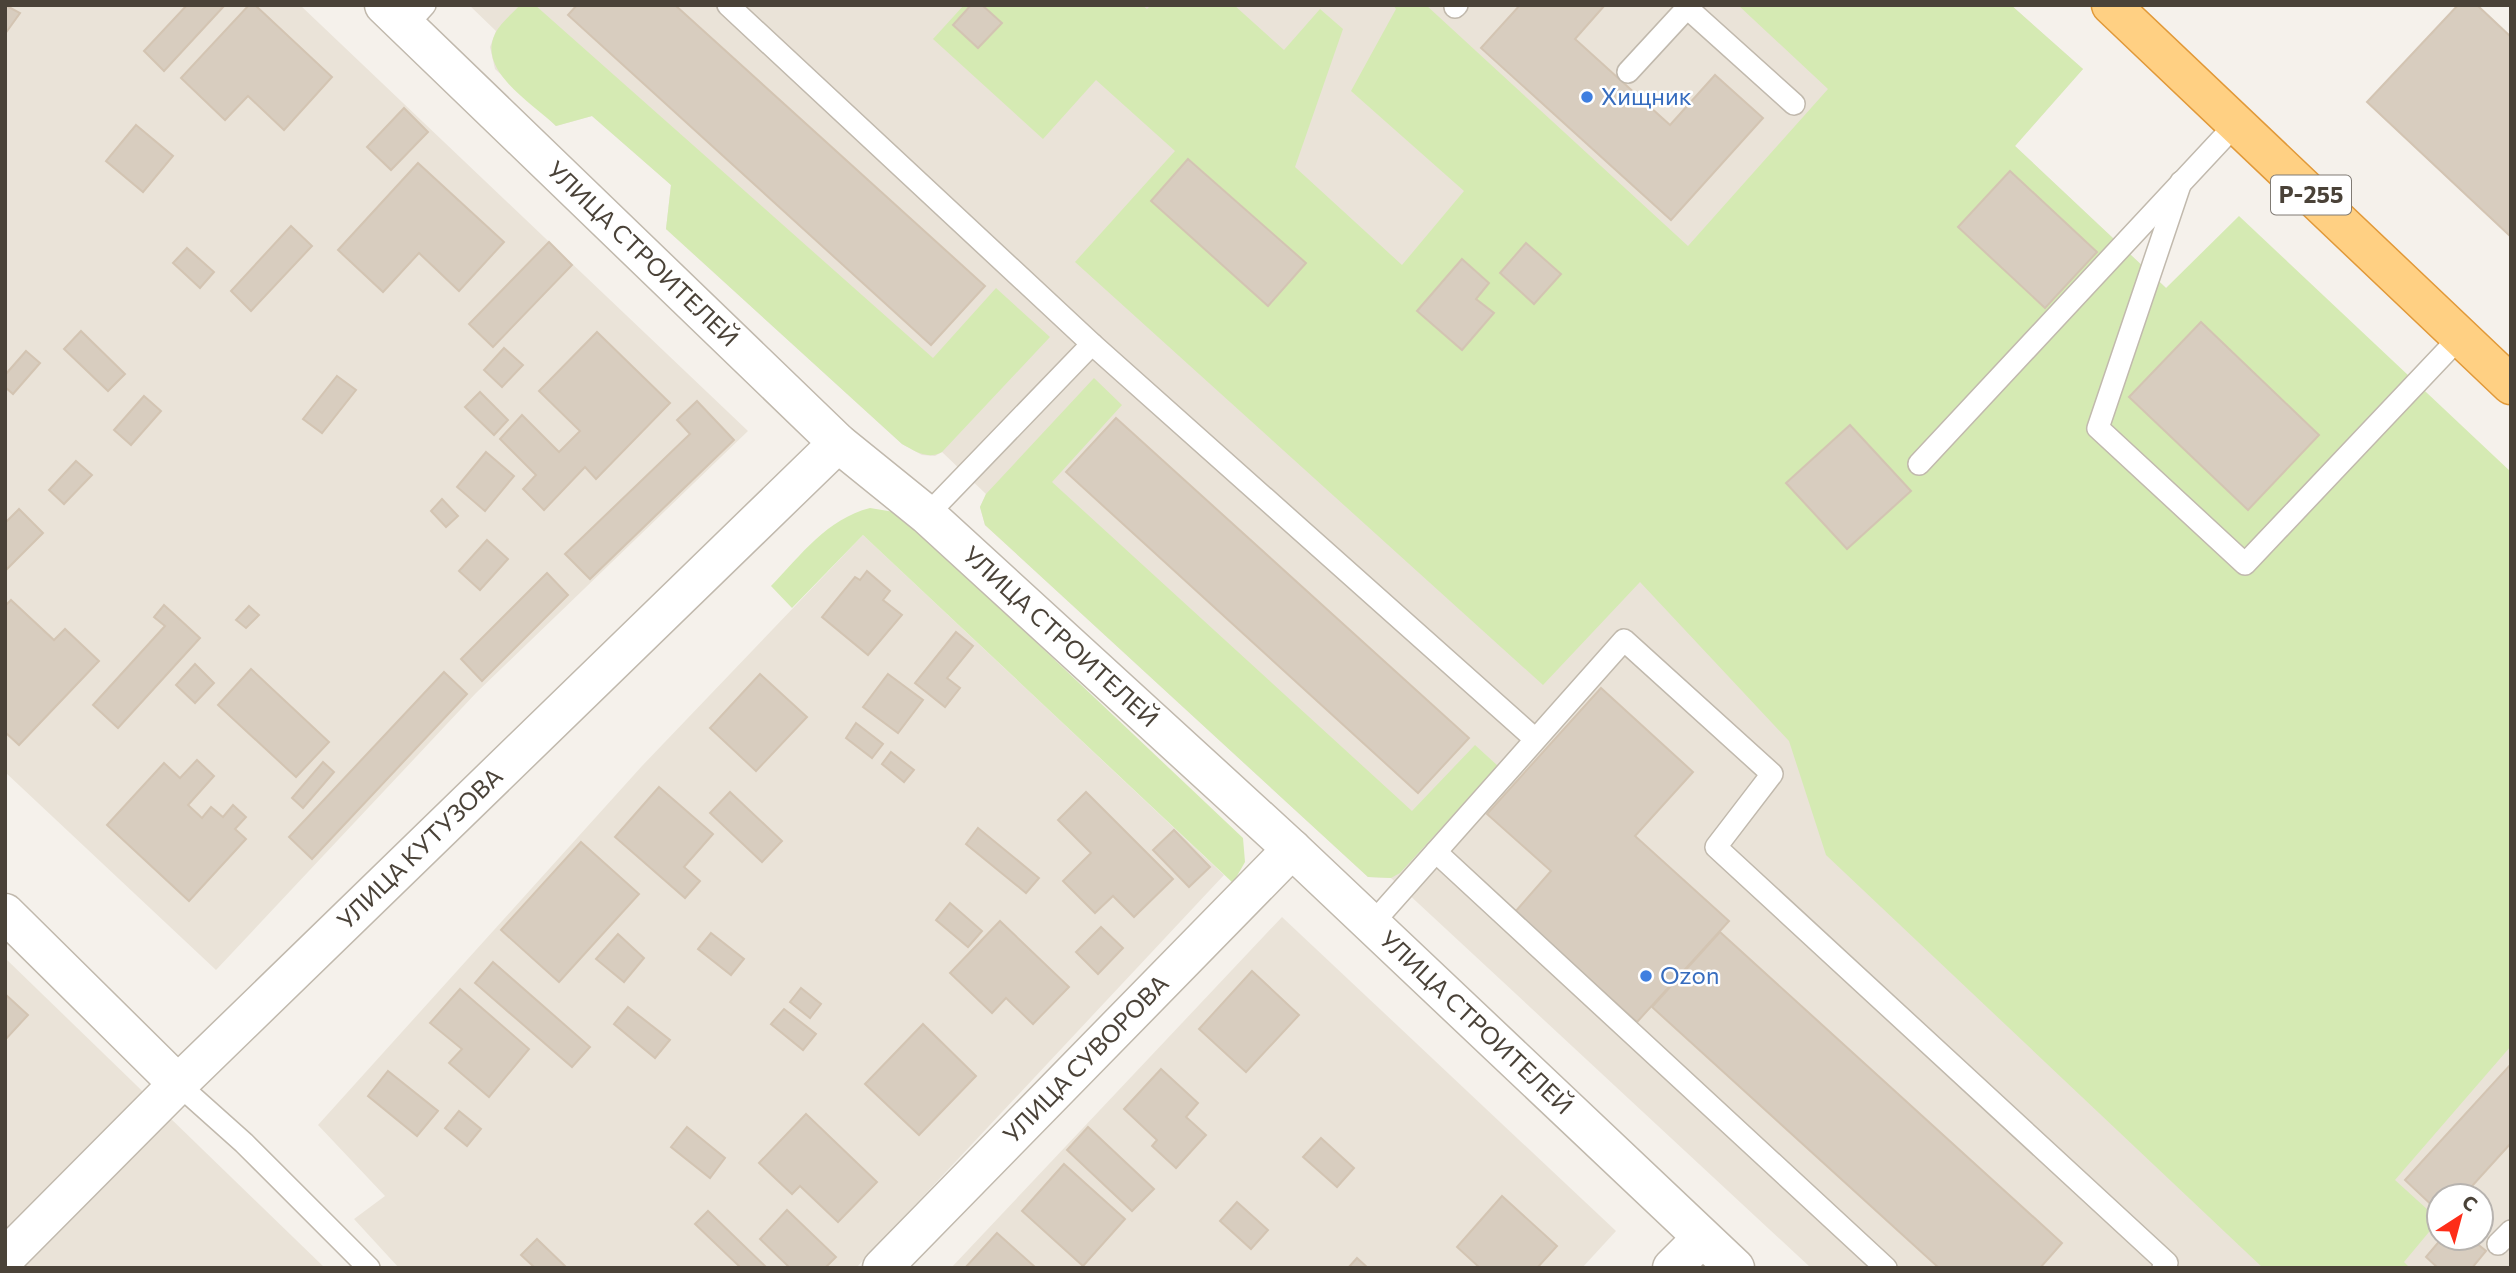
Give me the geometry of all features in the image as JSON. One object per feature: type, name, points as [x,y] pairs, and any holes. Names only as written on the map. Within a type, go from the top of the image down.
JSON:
[{"type":"highway","name":"Р-255","points":[[2111,5],[2511,385]]},
{"type":"street","name":"УЛИЦА СТРОИТЕЛЕЙ","points":[[405,12],[838,443],[927,515],[1292,849],[1735,1268]]},
{"type":"street","name":"УЛИЦА КУТУЗОВА","points":[[5,1258],[177,1084],[838,443]]},
{"type":"street","name":"УЛИЦА СУВОРОВА","points":[[882,1268],[1292,849]]},
{"type":"street","points":[[5,913],[177,1084]]},
{"type":"street","points":[[1672,1268],[1702,1238]]},
{"type":"lane","points":[[728,5],[1093,344],[1534,738]]},
{"type":"lane","points":[[1628,72],[1685,7],[1794,104]]},
{"type":"lane","points":[[1919,464],[2236,124]]},
{"type":"lane","points":[[2181,183],[2098,428],[2245,564],[2460,337]]},
{"type":"lane","points":[[927,515],[1093,344]]},
{"type":"lane","points":[[1371,925],[1534,738],[1624,640],[1772,774],[1716,847],[2167,1263],[2163,1268]]},
{"type":"lane","points":[[1436,852],[1886,1268]]},
{"type":"lane","points":[[177,1084],[244,1143],[369,1268]]},
{"type":"shaded area","points":[[5,5],[300,5],[748,431],[476,693],[216,970],[5,772]]},
{"type":"shaded area","points":[[469,5],[2011,5],[2083,69],[2015,146],[2511,612],[2511,1268],[1811,1268],[1391,878],[1368,877],[985,525],[980,507],[986,494],[942,452],[935,456],[922,455],[902,444],[666,229],[671,185],[592,116],[556,126],[495,69],[490,47],[496,31]]},
{"type":"shaded area","points":[[863,535],[1224,875],[856,1268],[399,1268],[354,1219],[385,1196],[318,1125],[642,766]]},
{"type":"shaded area","points":[[1282,917],[1616,1231],[1582,1268],[951,1268]]},
{"type":"shaded area","points":[[5,958],[325,1268],[5,1268]]},
{"type":"green space","points":[[520,5],[535,5],[933,358],[996,288],[1050,337],[942,452],[926,455],[902,444],[666,229],[671,185],[592,116],[556,126],[510,85],[500,73],[491,48],[497,30]]},
{"type":"green space","points":[[964,5],[971,5],[1001,23],[982,5],[1142,5],[1147,9],[1151,5],[1234,5],[1284,50],[1320,9],[1343,29],[1295,167],[1402,265],[1464,191],[1351,91],[1396,9],[1393,5],[1426,5],[1688,246],[1828,89],[1738,5],[2011,5],[2083,69],[2015,146],[2166,288],[2239,216],[2511,472],[2511,1046],[2395,1180],[2425,1207],[2425,1237],[2404,1262],[2410,1268],[2263,1268],[1826,855],[1789,741],[1640,582],[1543,685],[1075,262],[1175,151],[1096,80],[1043,139],[933,39]],"holes":[[[1189,159],[1306,263],[1268,305],[1151,201]],[[2010,171],[2097,252],[2045,307],[1958,227]],[[1526,244],[1534,303],[1500,274]],[[1462,259],[1489,283],[1476,299],[1494,314],[1462,350],[1417,311]],[[2201,322],[2319,435],[2248,510],[2129,397]],[[1849,425],[1911,491],[1847,549],[1786,483]]]},
{"type":"green space","points":[[1094,378],[1122,405],[1052,482],[1412,811],[1475,745],[1498,766],[1400,873],[1391,878],[1368,877],[985,525],[980,507],[986,494]]},
{"type":"green space","points":[[870,508],[894,512],[911,524],[1243,838],[1245,862],[1233,883],[863,535],[792,608],[771,586],[828,529],[855,513]]},
{"type":"building","points":[[5,5],[20,13],[5,34]]},
{"type":"building","points":[[187,5],[225,5],[164,71],[144,51]]},
{"type":"building","points":[[249,5],[255,5],[332,77],[284,130],[248,96],[225,120],[181,78]]},
{"type":"building","points":[[577,5],[675,5],[985,286],[931,345],[568,15]]},
{"type":"building","points":[[971,5],[982,5],[1002,23],[978,48],[953,25]]},
{"type":"building","name":"Хищник","points":[[1520,5],[1605,5],[1575,39],[1670,125],[1715,75],[1763,118],[1671,220],[1481,48]]},
{"type":"building","points":[[2458,5],[2477,5],[2511,37],[2511,237],[2367,102]]},
{"type":"building","points":[[404,108],[428,132],[391,170],[367,147]]},
{"type":"building","points":[[136,125],[173,156],[143,192],[106,161]]},
{"type":"building","points":[[1188,159],[1306,263],[1268,306],[1151,201]]},
{"type":"building","points":[[418,163],[504,242],[459,291],[419,253],[383,292],[338,250]]},
{"type":"building","points":[[2010,171],[2097,252],[2045,308],[1958,227]]},
{"type":"building","points":[[291,226],[312,246],[251,311],[231,291]]},
{"type":"building","points":[[549,242],[572,265],[493,347],[469,324]]},
{"type":"building","points":[[1526,243],[1561,274],[1534,304],[1500,273]]},
{"type":"building","points":[[187,248],[214,272],[200,288],[173,263]]},
{"type":"building","points":[[1462,259],[1489,283],[1476,299],[1494,313],[1462,350],[1417,311]]},
{"type":"building","points":[[2201,322],[2319,435],[2248,510],[2129,397]]},
{"type":"building","points":[[81,331],[125,374],[108,391],[64,349]]},
{"type":"building","points":[[597,332],[670,403],[596,479],[585,467],[544,510],[523,489],[536,475],[500,439],[522,415],[559,452],[580,431],[539,391]]},
{"type":"building","points":[[504,348],[523,365],[502,387],[484,370]]},
{"type":"building","points":[[26,351],[40,363],[13,394],[5,387],[5,375]]},
{"type":"building","points":[[337,376],[356,390],[322,433],[303,419]]},
{"type":"building","points":[[480,392],[508,420],[494,435],[465,407]]},
{"type":"building","points":[[144,396],[161,411],[131,445],[114,430]]},
{"type":"building","points":[[697,401],[734,440],[590,579],[565,554],[690,434],[677,420]]},
{"type":"building","points":[[1116,418],[1469,738],[1418,793],[1066,472]]},
{"type":"building","points":[[1850,425],[1911,491],[1847,549],[1786,483]]},
{"type":"building","points":[[486,452],[514,476],[485,511],[457,487]]},
{"type":"building","points":[[76,461],[92,475],[64,504],[49,490]]},
{"type":"building","points":[[442,499],[458,516],[446,527],[431,511]]},
{"type":"building","points":[[19,509],[43,533],[5,571],[5,523]]},
{"type":"building","points":[[487,540],[508,559],[480,590],[459,571]]},
{"type":"building","points":[[867,571],[890,591],[883,600],[902,615],[868,655],[822,617],[855,577],[860,580]]},
{"type":"building","points":[[547,573],[568,595],[482,681],[461,659]]},
{"type":"building","points":[[11,600],[54,640],[65,629],[99,661],[19,745],[5,732],[5,606]]},
{"type":"building","points":[[164,605],[200,638],[118,728],[93,705],[165,626],[154,617]]},
{"type":"building","points":[[249,606],[259,615],[246,628],[236,620]]},
{"type":"building","points":[[956,632],[973,646],[947,678],[960,688],[945,707],[915,683]]},
{"type":"building","points":[[195,664],[214,683],[195,703],[176,685]]},
{"type":"building","points":[[251,669],[329,742],[296,777],[218,705]]},
{"type":"building","points":[[444,672],[467,694],[312,859],[289,837]]},
{"type":"building","points":[[760,674],[807,717],[756,771],[710,728]]},
{"type":"building","points":[[888,674],[923,700],[898,733],[863,707]]},
{"type":"building","points":[[1601,688],[1693,772],[1635,836],[1729,921],[1637,1022],[1515,912],[1551,871],[1487,814]]},
{"type":"building","points":[[856,723],[883,744],[872,758],[846,738]]},
{"type":"building","points":[[891,752],[914,770],[904,782],[882,764]]},
{"type":"building","points":[[197,760],[214,776],[188,805],[202,818],[211,807],[223,817],[233,805],[246,817],[235,829],[246,839],[189,901],[107,825],[164,763],[180,778]]},
{"type":"building","points":[[323,762],[334,772],[303,808],[292,798]]},
{"type":"building","points":[[659,787],[713,834],[684,867],[700,881],[685,898],[615,837]]},
{"type":"building","points":[[730,792],[782,841],[762,862],[710,813]]},
{"type":"building","points":[[1086,792],[1173,879],[1134,917],[1113,896],[1095,913],[1063,881],[1091,853],[1058,820]]},
{"type":"building","points":[[978,828],[1039,878],[1026,893],[966,844]]},
{"type":"building","points":[[1174,830],[1210,867],[1189,887],[1153,850]]},
{"type":"building","points":[[581,842],[639,894],[559,982],[501,930]]},
{"type":"building","points":[[950,903],[982,931],[968,947],[936,920]]},
{"type":"building","points":[[1000,921],[1069,987],[1033,1024],[1006,998],[992,1013],[950,973]]},
{"type":"building","points":[[1101,927],[1123,948],[1098,974],[1076,952]]},
{"type":"building","points":[[1720,932],[2062,1243],[2040,1268],[1939,1268],[1652,1007]]},
{"type":"building","points":[[711,933],[744,959],[731,975],[698,949]]},
{"type":"building","points":[[618,934],[644,958],[624,982],[596,959]]},
{"type":"building","points":[[493,962],[590,1047],[572,1067],[475,983]]},
{"type":"building","points":[[1252,971],[1299,1015],[1246,1072],[1199,1029]]},
{"type":"building","points":[[801,988],[821,1004],[810,1018],[790,1002]]},
{"type":"building","points":[[460,989],[529,1049],[489,1097],[449,1063],[462,1049],[430,1023]]},
{"type":"building","points":[[5,994],[28,1015],[5,1040]]},
{"type":"building","points":[[628,1007],[670,1040],[655,1058],[614,1024]]},
{"type":"building","points":[[784,1009],[816,1034],[803,1050],[771,1024]]},
{"type":"building","points":[[923,1024],[976,1076],[919,1135],[865,1084]]},
{"type":"building","points":[[2511,1064],[2511,1143],[2476,1182],[2425,1182],[2425,1199],[2405,1180]]},
{"type":"building","points":[[1161,1069],[1198,1103],[1186,1117],[1206,1135],[1176,1168],[1152,1146],[1157,1140],[1124,1109]]},
{"type":"building","points":[[388,1071],[438,1111],[417,1136],[368,1096]]},
{"type":"building","points":[[459,1111],[481,1129],[467,1146],[445,1128]]},
{"type":"building","points":[[806,1114],[877,1182],[838,1222],[800,1186],[792,1194],[759,1163]]},
{"type":"building","points":[[687,1127],[725,1158],[710,1178],[671,1147]]},
{"type":"building","points":[[1088,1127],[1154,1189],[1132,1211],[1067,1150]]},
{"type":"building","points":[[1321,1138],[1354,1168],[1337,1187],[1303,1157]]},
{"type":"building","points":[[1064,1164],[1125,1219],[1083,1266],[1022,1211]]},
{"type":"building","points":[[1502,1196],[1557,1246],[1537,1268],[1480,1268],[1457,1247]]},
{"type":"building","points":[[1237,1202],[1268,1230],[1251,1249],[1220,1221]]},
{"type":"building","points":[[787,1210],[836,1257],[825,1268],[790,1268],[760,1239]]},
{"type":"building","points":[[708,1211],[767,1268],[741,1268],[695,1224]]},
{"type":"building","points":[[997,1233],[1035,1267],[965,1268]]},
{"type":"building","points":[[537,1239],[567,1268],[535,1268],[521,1255]]},
{"type":"building","points":[[2430,1252],[2485,1252],[2472,1268],[2438,1268],[2426,1257]]},
{"type":"building","points":[[1357,1258],[1368,1268],[1348,1268]]},
{"type":"place","name":"Хищник","points":[[1587,97]]},
{"type":"place","name":"Ozon","points":[[1646,976]]}]
